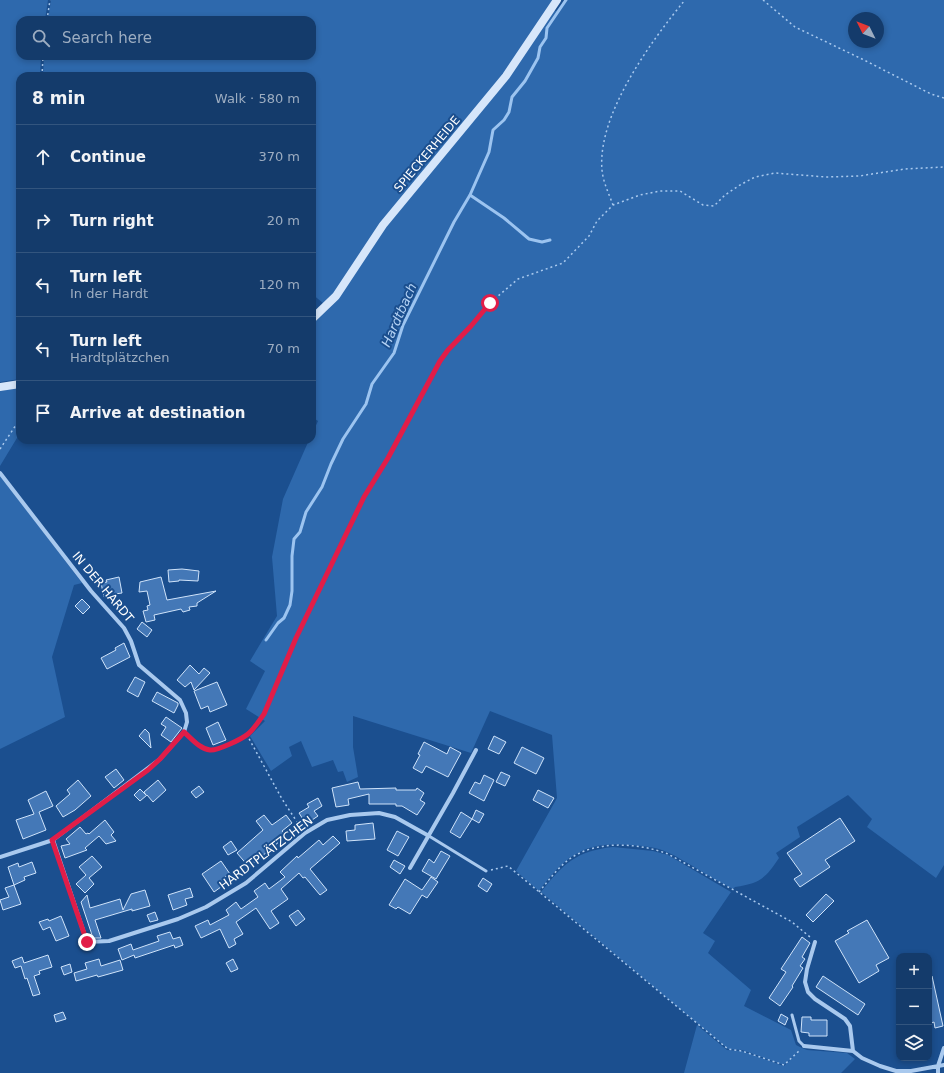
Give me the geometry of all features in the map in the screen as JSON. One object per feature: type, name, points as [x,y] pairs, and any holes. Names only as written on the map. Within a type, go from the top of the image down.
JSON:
[{"type":"main road","name":"SPIECKERHEIDE","points":[[316,315],[336,296],[383,225],[506,76],[557,0]]},
{"type":"main road","points":[[0,387],[16,385]]},
{"type":"street","name":"IN DER HARDT","points":[[0,473],[90,591],[124,628],[131,641],[139,665],[180,700],[186,713],[187,722],[184,732]]},
{"type":"street","points":[[0,857],[52,840],[148,770],[184,732]]},
{"type":"street","points":[[410,868],[476,750]]},
{"type":"street","name":"HARDTPLÄTZCHEN","points":[[52,840],[87,942],[109,941],[178,919],[206,908],[246,883],[305,833],[327,820],[350,814],[379,813],[395,817],[429,836]]},
{"type":"street","points":[[815,942],[807,969],[805,982],[808,992],[815,999],[844,1019],[850,1026],[853,1051]]},
{"type":"street","points":[[804,1046],[853,1051],[862,1058],[896,1072],[944,1065]]},
{"type":"street","points":[[938,1073],[938,1066],[944,1048]]},
{"type":"lane","points":[[429,836],[486,871]]},
{"type":"lane","points":[[792,1015],[799,1041],[804,1046]]},
{"type":"path","points":[[48,16],[50,0]]},
{"type":"path","points":[[613,205],[603,178],[602,168],[603,147],[606,132],[617,102],[645,53],[685,0]]},
{"type":"path","points":[[763,0],[795,27],[931,94],[944,98]]},
{"type":"path","points":[[42,72],[43,60]]},
{"type":"path","points":[[184,732],[203,748],[212,750],[232,743],[247,735],[264,714],[296,638],[364,497],[388,458],[440,361],[490,303],[518,278],[563,263],[589,236],[597,221],[613,205],[640,195],[660,191],[680,191],[702,205],[714,206],[740,185],[756,177],[775,172],[826,177],[858,176],[904,169],[944,167]]},
{"type":"path","points":[[0,450],[16,425]]},
{"type":"path","points":[[247,735],[282,799],[305,833]]},
{"type":"path","points":[[539,892],[560,867],[570,858],[582,852],[596,847],[614,845],[654,849],[668,854],[792,922],[815,942]]},
{"type":"path","points":[[486,871],[508,866],[728,1049],[742,1051],[784,1065],[804,1046]]},
{"type":"shaded area","points":[[0,0],[48,0],[46,16],[16,16],[16,60],[41,60],[40,72],[16,72],[16,380],[0,382]]},
{"type":"shaded area","points":[[51,0],[554,0],[548,8],[556,11],[565,0],[944,0],[944,865],[936,878],[867,827],[872,819],[848,795],[797,827],[800,837],[776,853],[779,858],[770,871],[761,879],[750,884],[735,887],[733,889],[664,851],[646,846],[615,844],[601,845],[578,853],[558,868],[539,891],[516,871],[557,798],[552,735],[490,711],[471,753],[353,716],[353,747],[358,777],[347,782],[343,771],[338,772],[333,760],[312,767],[301,741],[289,747],[292,756],[271,771],[250,736],[265,721],[246,709],[265,671],[250,661],[277,616],[272,557],[283,499],[307,444],[316,444],[316,425],[318,421],[316,420],[316,319],[329,308],[316,297],[316,72],[43,72],[44,60],[316,60],[316,16],[49,16]]},
{"type":"shaded area","points":[[16,389],[16,440],[0,466],[0,391]]},
{"type":"shaded area","points":[[0,475],[82,583],[74,585],[52,657],[65,717],[0,749]]},
{"type":"shaded area","points":[[613,847],[653,851],[668,855],[731,892],[703,933],[715,941],[708,953],[751,990],[744,1006],[791,1030],[796,1045],[802,1048],[784,1065],[742,1050],[728,1049],[541,892],[556,874],[571,860],[589,852]]},
{"type":"shaded area","points":[[697,1025],[727,1050],[742,1051],[784,1066],[802,1048],[807,1050],[847,1053],[855,1059],[841,1073],[684,1073]]},
{"type":"building","points":[[182,569],[199,571],[198,581],[179,580],[169,582],[168,570]]},
{"type":"building","points":[[119,577],[122,593],[115,594],[116,597],[108,599],[108,596],[104,597],[101,583],[107,582],[106,580]]},
{"type":"building","points":[[161,577],[167,600],[216,591],[197,603],[197,606],[189,607],[190,610],[183,612],[181,609],[154,615],[155,620],[146,622],[143,611],[148,610],[147,606],[150,605],[147,591],[139,592],[140,582]]},
{"type":"building","points":[[82,599],[90,607],[83,614],[75,606]]},
{"type":"building","points":[[142,622],[152,630],[147,637],[137,629]]},
{"type":"building","points":[[124,643],[130,657],[107,669],[101,658],[116,650],[115,648]]},
{"type":"building","points":[[190,665],[199,674],[204,668],[210,673],[194,690],[191,682],[185,687],[177,680]]},
{"type":"building","points":[[135,677],[145,682],[138,697],[127,691]]},
{"type":"building","points":[[217,682],[227,705],[210,712],[208,706],[201,709],[194,691]]},
{"type":"building","points":[[157,692],[178,703],[174,713],[152,701]]},
{"type":"building","points":[[166,717],[182,728],[171,742],[161,735],[166,727],[161,724]]},
{"type":"building","points":[[218,722],[226,740],[213,745],[206,728]]},
{"type":"building","points":[[145,729],[149,733],[151,748],[139,736]]},
{"type":"building","points":[[494,736],[506,742],[499,754],[488,749]]},
{"type":"building","points":[[424,742],[447,754],[450,747],[461,753],[448,777],[426,766],[422,773],[413,768],[420,755],[418,754]]},
{"type":"building","points":[[522,747],[544,758],[536,774],[514,763]]},
{"type":"building","points":[[116,769],[124,780],[114,788],[105,777]]},
{"type":"building","points":[[501,772],[510,776],[505,786],[496,782]]},
{"type":"building","points":[[484,775],[494,780],[484,801],[469,793],[475,782],[480,784]]},
{"type":"building","points":[[78,780],[91,796],[75,810],[63,817],[56,806],[70,794],[67,790]]},
{"type":"building","points":[[158,780],[166,790],[153,802],[147,795],[140,801],[134,795],[140,789],[146,795],[144,792]]},
{"type":"building","points":[[358,782],[360,789],[396,788],[396,790],[416,790],[417,788],[424,793],[420,800],[425,803],[417,815],[402,806],[396,806],[396,804],[369,804],[369,794],[348,799],[349,805],[336,807],[332,788]]},
{"type":"building","points":[[199,786],[204,792],[196,798],[191,792]]},
{"type":"building","points":[[538,790],[554,798],[548,808],[533,800]]},
{"type":"building","points":[[46,791],[53,806],[39,812],[46,830],[23,839],[16,820],[34,814],[28,800]]},
{"type":"building","points":[[318,798],[322,806],[314,811],[318,816],[306,824],[299,813],[309,807],[307,804]]},
{"type":"building","points":[[476,810],[484,814],[479,823],[472,819]]},
{"type":"building","points":[[461,812],[472,819],[460,838],[450,832]]},
{"type":"building","points":[[264,815],[272,825],[286,815],[292,823],[282,831],[286,836],[249,867],[237,853],[263,830],[256,821]]},
{"type":"building","points":[[840,818],[855,841],[825,860],[830,867],[800,887],[794,879],[802,874],[787,853]]},
{"type":"building","points":[[105,820],[114,832],[111,835],[116,841],[106,844],[99,836],[85,848],[87,850],[65,858],[61,846],[70,844],[66,839],[80,827],[86,834],[89,834]]},
{"type":"building","points":[[373,823],[375,839],[347,841],[346,831],[355,830],[355,825]]},
{"type":"building","points":[[397,831],[409,837],[398,856],[387,850]]},
{"type":"building","points":[[333,836],[340,843],[310,869],[327,890],[320,895],[305,877],[303,878],[299,873],[281,889],[288,899],[271,911],[279,923],[270,929],[256,908],[236,922],[243,934],[234,939],[236,944],[229,948],[220,929],[201,938],[195,926],[208,920],[210,925],[229,915],[226,910],[236,902],[241,909],[258,897],[254,891],[265,883],[269,889],[285,877],[280,872],[297,856],[298,858],[319,840],[323,845]]},
{"type":"building","points":[[231,841],[237,850],[228,855],[223,847]]},
{"type":"building","points":[[441,851],[450,856],[436,879],[422,871],[429,859],[434,863]]},
{"type":"building","points":[[92,856],[102,867],[89,878],[94,884],[85,893],[76,884],[86,875],[79,867]]},
{"type":"building","points":[[394,860],[405,866],[400,874],[390,867]]},
{"type":"building","points":[[221,861],[230,874],[222,879],[225,884],[214,892],[202,874]]},
{"type":"building","points":[[32,862],[36,873],[24,877],[25,880],[14,885],[8,867],[18,863],[19,867]]},
{"type":"building","points":[[431,877],[438,882],[427,898],[422,895],[410,914],[398,907],[396,909],[389,905],[405,879],[422,890]]},
{"type":"building","points":[[483,878],[492,884],[487,892],[478,886]]},
{"type":"building","points":[[14,885],[21,904],[3,910],[0,900],[9,897],[5,888]]},
{"type":"building","points":[[190,888],[193,897],[185,899],[187,905],[173,910],[168,895]]},
{"type":"building","points":[[145,890],[150,906],[132,911],[132,909],[95,920],[101,938],[93,938],[81,902],[87,895],[90,908],[120,899],[123,910],[131,894]]},
{"type":"building","points":[[826,894],[834,901],[813,922],[806,915]]},
{"type":"building","points":[[298,910],[305,919],[296,926],[289,916]]},
{"type":"building","points":[[155,912],[158,920],[150,922],[147,915]]},
{"type":"building","points":[[61,916],[69,936],[56,941],[50,927],[43,930],[39,922],[48,919],[49,921]]},
{"type":"building","points":[[867,920],[889,958],[876,965],[879,971],[859,983],[835,941],[849,933],[847,931]]},
{"type":"building","points":[[170,932],[173,939],[180,937],[183,945],[175,948],[174,945],[135,958],[134,955],[122,960],[118,949],[131,944],[133,950],[159,941],[157,936]]},
{"type":"building","points":[[802,937],[810,943],[802,957],[805,959],[800,966],[803,968],[792,986],[793,987],[780,1006],[769,998],[786,972],[781,969]]},
{"type":"building","points":[[48,955],[52,967],[39,971],[40,974],[34,976],[40,994],[33,996],[21,966],[15,968],[12,961],[22,957],[24,963]]},
{"type":"building","points":[[99,959],[101,966],[120,960],[123,970],[76,981],[74,973],[87,969],[85,963]]},
{"type":"building","points":[[233,959],[238,969],[231,972],[226,963]]},
{"type":"building","points":[[70,964],[72,972],[64,975],[61,967]]},
{"type":"building","points":[[823,976],[865,1004],[858,1015],[816,987]]},
{"type":"building","points":[[932,976],[943,1026],[935,1028],[934,1022],[932,1023]]},
{"type":"building","points":[[63,1012],[66,1019],[56,1022],[54,1015]]},
{"type":"building","points":[[781,1014],[788,1018],[785,1025],[778,1021]]},
{"type":"building","points":[[802,1017],[811,1017],[811,1020],[827,1020],[827,1036],[809,1036],[809,1033],[801,1032]]},
{"type":"waterway","name":"Hardtbach","points":[[266,640],[278,623],[284,618],[290,605],[294,539],[300,532],[306,512],[322,487],[343,439],[366,404],[372,384],[394,353],[403,325],[454,222],[470,195],[489,152],[493,130],[504,120],[509,112],[512,97],[525,81],[538,58],[540,47],[546,38],[547,28],[566,0]]},
{"type":"waterway","points":[[470,195],[504,218],[529,239],[542,242],[550,240]]},
{"type":"route","points":[[87,942],[52,840],[148,770],[184,732],[194,742],[203,748],[212,750],[232,743],[247,735],[256,725],[264,714],[288,655],[364,497],[388,458],[440,361],[490,303]]}]
